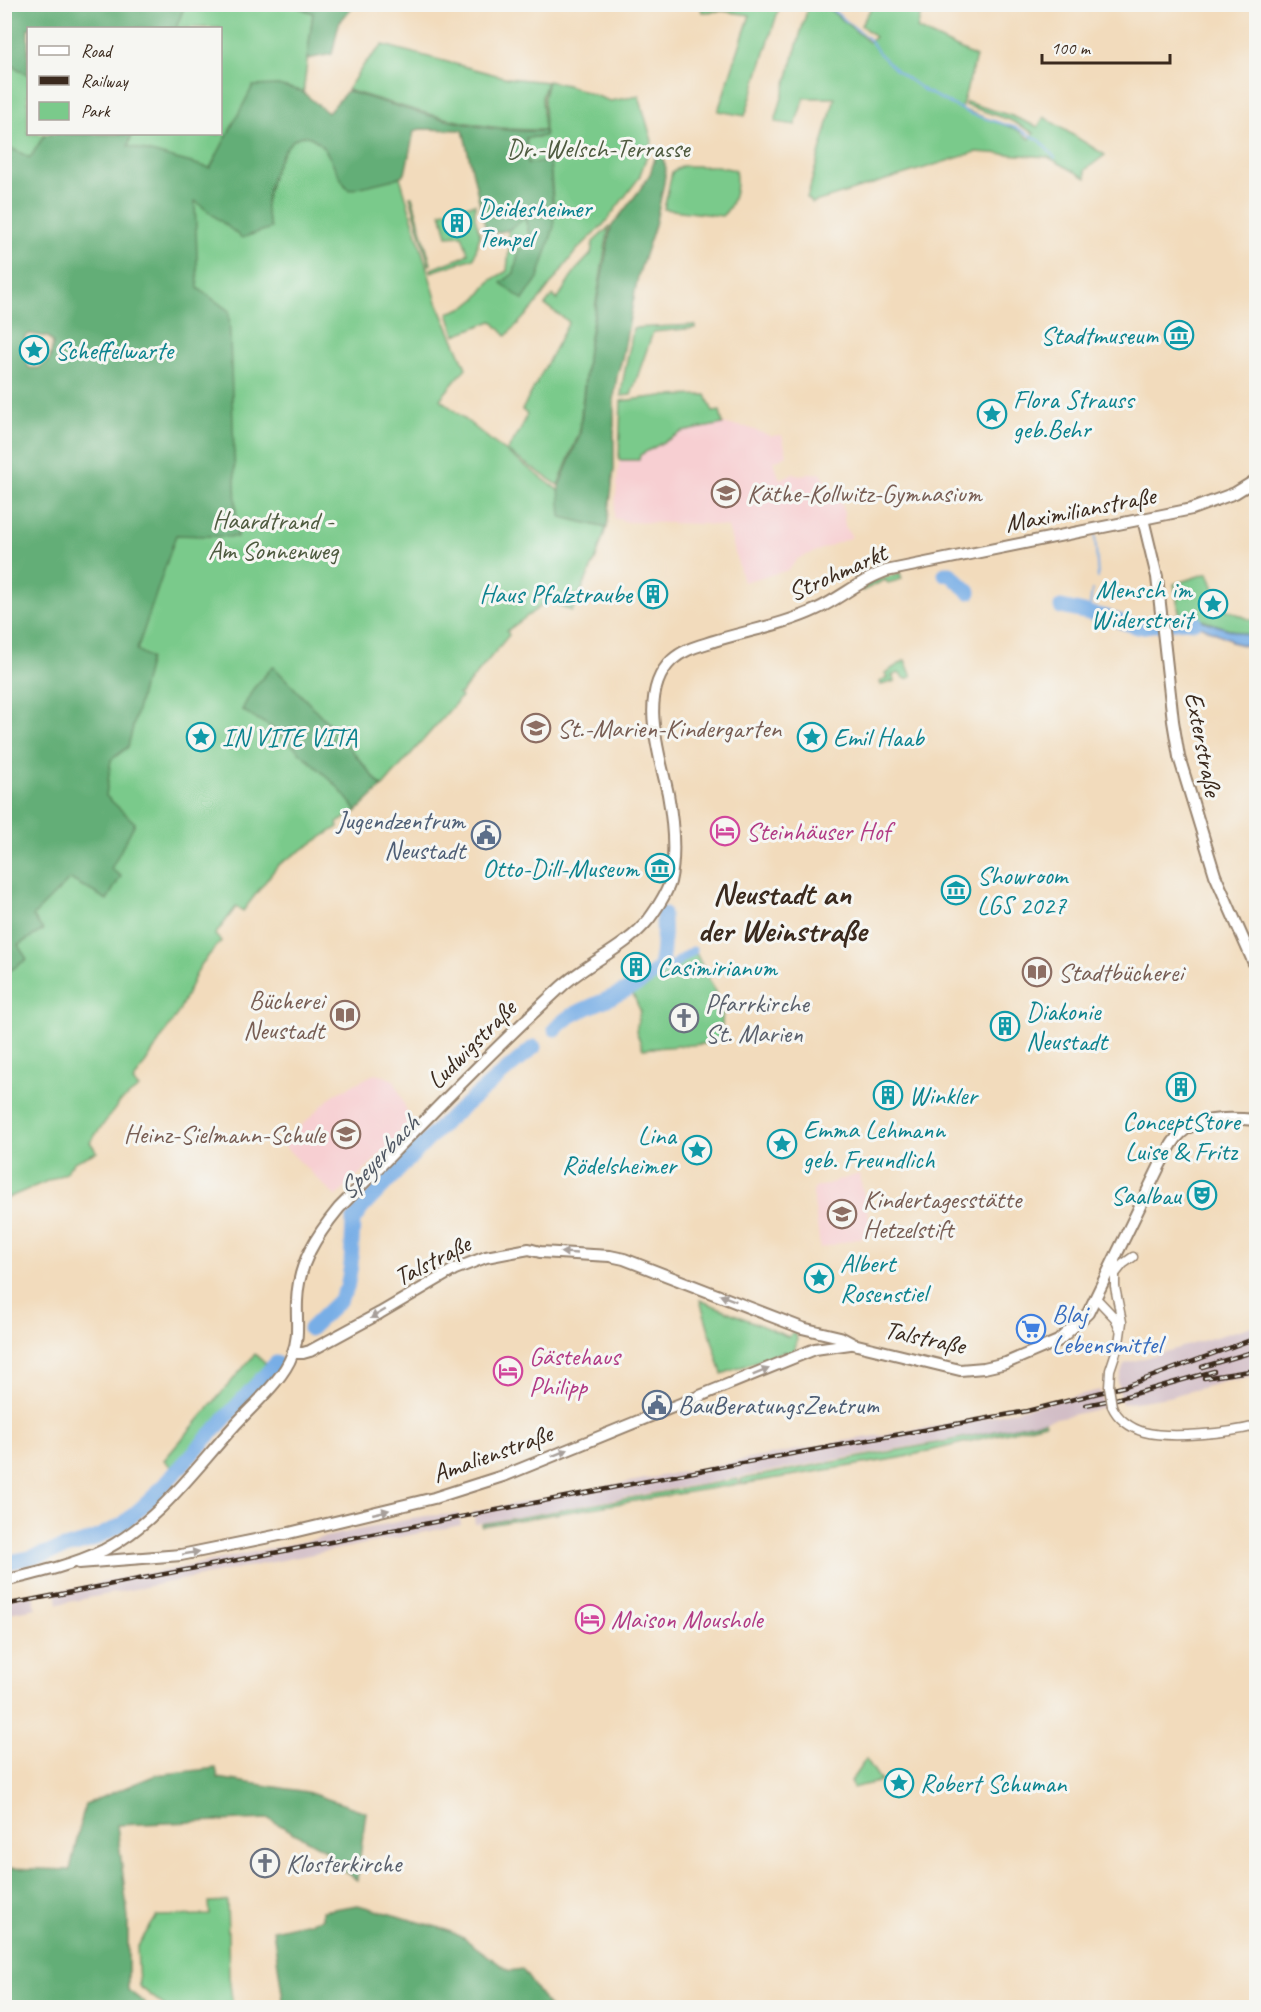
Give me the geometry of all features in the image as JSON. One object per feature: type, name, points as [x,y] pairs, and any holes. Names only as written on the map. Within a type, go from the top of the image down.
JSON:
[{"type":"main road","name":"Maximilianstraße","points":[[908,566],[1192,509],[1235,493],[1257,480]]},
{"type":"main road","name":"Exterstraße","points":[[1143,519],[1157,577],[1174,731],[1189,793],[1215,875],[1229,911],[1257,968]]},
{"type":"main road","name":"Strohmarkt","points":[[670,882],[673,830],[668,795],[658,756],[652,712],[656,691],[669,662],[681,653],[820,608],[869,577],[908,566]]},
{"type":"main road","name":"Ludwigstraße","points":[[294,1353],[298,1337],[299,1281],[312,1244],[319,1232],[347,1200],[562,986],[634,934],[648,920],[666,893],[670,882]]},
{"type":"main road","name":"Talstraße","points":[[294,1353],[303,1353],[327,1342],[455,1269],[486,1257],[529,1249],[540,1252],[610,1256],[624,1259],[802,1328],[840,1337],[853,1344],[960,1370],[996,1366],[1032,1353],[1065,1335],[1088,1313],[1160,1165],[1172,1144],[1183,1131],[1209,1121],[1238,1118],[1257,1120]]},
{"type":"main road","points":[[799,1356],[807,1342],[802,1328]]},
{"type":"main road","points":[[815,1349],[822,1333]]},
{"type":"main road","points":[[298,1337],[310,1344],[327,1342]]},
{"type":"main road","name":"Amalienstraße","points":[[67,1564],[182,1555],[222,1548],[392,1509],[482,1484],[815,1349],[837,1344],[853,1344]]},
{"type":"main road","points":[[4,1581],[67,1564],[102,1551],[144,1523],[186,1481],[282,1372],[294,1353]]},
{"type":"main road","points":[[117,1543],[123,1554],[133,1560]]},
{"type":"street","points":[[1115,1275],[1132,1257]]},
{"type":"street","points":[[1115,1259],[1116,1300],[1122,1322],[1121,1335],[1110,1370],[1109,1387],[1112,1406],[1122,1420],[1144,1432],[1215,1433],[1257,1426]]},
{"type":"street","points":[[1096,1298],[1108,1296],[1116,1300]]},
{"type":"street","points":[[1096,1298],[1115,1318],[1121,1335]]},
{"type":"shaded area","name":"Käthe-Kollwitz-Gymnasium","points":[[723,424],[746,427],[771,436],[782,435],[787,455],[773,462],[780,479],[794,473],[796,475],[821,473],[843,507],[845,526],[852,537],[797,559],[789,570],[743,582],[728,527],[628,522],[614,518],[619,460],[639,460],[640,455],[682,432]]},
{"type":"shaded area","name":"Heinz-Sielmann-Schule","points":[[376,1073],[394,1080],[411,1121],[399,1133],[400,1136],[336,1197],[282,1144],[333,1095]]},
{"type":"shaded area","name":"Kindertagesstätte Hetzelstift","points":[[859,1174],[873,1235],[820,1248],[813,1193],[815,1188]]},
{"type":"shaded area","points":[[1256,1325],[1256,1375],[1168,1397],[1122,1404],[1118,1382],[1124,1364]]},
{"type":"shaded area","points":[[1100,1390],[1103,1408],[1002,1430],[475,1524],[473,1512],[844,1441],[976,1420]]},
{"type":"shaded area","points":[[459,1514],[461,1525],[58,1604],[56,1591],[75,1589],[144,1573],[154,1573],[425,1516]]},
{"type":"shaded area","points":[[31,1594],[36,1608],[5,1614],[5,1599]]},
{"type":"green space","points":[[5,4],[185,4],[176,27],[27,27],[27,74],[5,61]]},
{"type":"green space","name":"Haardtrand - Am Sonnenweg","points":[[185,5],[293,5],[313,13],[303,95],[329,116],[380,138],[400,177],[437,302],[466,368],[440,399],[493,442],[569,498],[564,517],[606,528],[596,558],[572,611],[548,601],[507,631],[509,635],[458,694],[461,697],[382,787],[353,752],[340,790],[357,811],[337,823],[338,827],[278,865],[243,911],[236,907],[215,935],[221,941],[200,966],[178,1013],[133,1082],[139,1088],[120,1102],[90,1142],[97,1152],[74,1162],[64,1174],[5,1199],[4,836],[82,434],[49,135],[222,135],[222,27],[174,27]]},
{"type":"green space","points":[[293,5],[354,5],[339,23],[332,54],[307,59],[313,13]]},
{"type":"green space","points":[[700,5],[780,5],[745,116],[718,111],[750,15],[723,11],[702,12]]},
{"type":"green space","points":[[802,5],[824,5],[869,42],[875,37],[861,25],[873,5],[923,5],[917,29],[976,57],[961,109],[1016,129],[1030,139],[1034,133],[1010,120],[965,105],[966,102],[1012,116],[1038,127],[1044,117],[1105,155],[1085,170],[1086,178],[1048,157],[976,152],[812,203],[807,198],[835,98],[804,98],[795,125],[775,122],[808,7]]},
{"type":"green space","points":[[383,45],[508,78],[547,82],[542,97],[544,130],[494,127],[444,118],[347,90],[365,63]]},
{"type":"green space","points":[[4,61],[27,74],[27,135],[44,135],[30,159],[5,145]]},
{"type":"green space","name":"Dr.-Welsch-Terrasse","points":[[548,81],[567,85],[610,101],[639,96],[652,141],[639,178],[604,224],[576,251],[533,308],[506,336],[492,321],[455,335],[448,313],[467,306],[477,298],[491,280],[507,271],[508,230],[525,218],[531,242],[519,250],[514,273],[523,300],[554,212],[550,162],[528,164],[526,138],[545,136],[544,97]]},
{"type":"green space","points":[[278,85],[301,91],[328,113],[347,91],[469,125],[519,131],[545,131],[545,136],[526,138],[528,163],[550,162],[554,227],[538,278],[523,300],[501,283],[514,273],[519,250],[531,242],[525,218],[508,230],[487,235],[463,130],[420,129],[414,131],[405,174],[349,190],[324,148],[312,138],[302,136],[286,148],[274,172],[266,208],[271,228],[242,238],[195,201],[198,288],[229,311],[237,537],[176,535],[137,650],[150,658],[128,747],[111,760],[106,796],[135,823],[111,869],[121,876],[107,900],[70,879],[33,916],[43,930],[18,945],[27,959],[5,974],[5,145],[30,158],[44,135],[132,135],[128,146],[210,168],[253,86]],"holes":[[[30,334],[48,337],[53,343],[50,359],[39,368],[29,368],[24,353],[25,337]]]},
{"type":"green space","points":[[661,153],[666,168],[664,183],[655,225],[638,276],[617,376],[614,398],[614,469],[607,528],[561,517],[559,486],[580,434],[588,350],[611,227],[639,191],[650,174],[656,155]]},
{"type":"green space","points":[[682,166],[716,166],[735,170],[734,195],[730,207],[722,216],[664,209],[672,172]]},
{"type":"green space","points":[[410,196],[412,196],[431,264],[429,265]]},
{"type":"green space","points":[[475,204],[475,217],[480,235],[474,258],[431,272],[431,269],[468,253],[462,235],[447,236],[441,212]]},
{"type":"green space","points":[[609,227],[588,348],[579,433],[558,485],[507,451],[521,429],[527,414],[522,410],[569,322],[545,305],[553,295],[557,300],[575,271],[591,254],[593,242]]},
{"type":"green space","points":[[695,325],[695,328],[653,332],[631,395],[621,396],[633,328]]},
{"type":"green space","points":[[706,395],[713,412],[720,411],[723,424],[682,432],[640,455],[639,460],[619,460],[621,401],[662,396]]},
{"type":"green space","points":[[900,573],[902,579],[888,583],[885,580],[862,591],[861,588],[876,580]]},
{"type":"green space","points":[[1208,573],[1221,607],[1251,620],[1256,619],[1256,638],[1194,617],[1180,617],[1174,584]]},
{"type":"green space","points":[[905,660],[912,677],[906,679],[898,673],[892,676],[895,681],[881,685],[880,682],[887,677],[885,673]]},
{"type":"green space","points":[[273,666],[333,728],[382,787],[357,811],[335,784],[274,729],[242,710],[253,689]]},
{"type":"green space","points":[[696,953],[723,1008],[721,1038],[715,1043],[643,1049],[636,1031],[640,1010],[631,990],[657,974],[675,968]]},
{"type":"green space","points":[[700,1300],[789,1337],[792,1333],[796,1334],[797,1341],[794,1351],[786,1354],[785,1351],[722,1374]]},
{"type":"green space","points":[[255,1354],[268,1366],[174,1470],[164,1460]]},
{"type":"green space","points":[[1045,1421],[1046,1423],[900,1458],[741,1484],[741,1479]]},
{"type":"green space","points":[[738,1479],[739,1484],[482,1526],[482,1524]]},
{"type":"green space","points":[[866,1759],[881,1781],[853,1788],[850,1782]]},
{"type":"green space","points":[[216,1768],[218,1778],[307,1792],[366,1812],[357,1880],[326,1860],[329,1852],[269,1819],[117,1825],[128,1918],[128,1990],[150,2007],[5,2007],[5,1868],[70,1870],[85,1804],[156,1775]]},
{"type":"green space","points":[[227,1901],[229,1977],[233,2007],[166,2007],[139,1986],[137,1947],[157,1916],[210,1915],[209,1902]]},
{"type":"green space","points":[[358,1905],[444,1929],[462,1937],[509,1971],[522,1969],[549,2007],[284,2007],[273,1930],[322,1919],[322,1911]]},
{"type":"water","points":[[1176,618],[1194,618],[1256,638],[1256,648],[1231,642],[1230,639],[1198,625],[1176,624]]},
{"type":"waterway","points":[[825,4],[870,40],[897,71],[925,91],[971,114],[1017,128],[1039,140],[1055,158]]},
{"type":"waterway","points":[[1095,535],[1098,578]]},
{"type":"waterway","points":[[945,574],[950,574],[969,592]]},
{"type":"waterway","points":[[1089,614],[1092,590]]},
{"type":"waterway","points":[[1061,607],[1107,617],[1137,627],[1183,621],[1195,622]]},
{"type":"waterway","name":"Speyerbach","points":[[555,1029],[569,1017],[633,987],[655,972],[660,965],[663,953],[663,914]]},
{"type":"waterway","name":"Speyerbach","points":[[656,972],[670,967],[693,951]]},
{"type":"waterway","name":"Speyerbach","points":[[310,1329],[339,1301],[347,1288],[351,1265],[353,1221],[363,1207],[445,1122],[534,1047]]},
{"type":"waterway","name":"Speyerbach","points":[[4,1563],[89,1541],[122,1525],[151,1499],[276,1363]]},
{"type":"railway","points":[[4,1605],[720,1467],[1027,1411],[1126,1386],[1256,1338]]},
{"type":"railway","points":[[1202,1367],[1256,1351]]},
{"type":"railway","points":[[1204,1378],[1256,1370]]},
{"type":"railway","points":[[1086,1405],[1116,1399],[1214,1371]]},
{"type":"place","name":"Deidesheimer Tempel","points":[[457,223]]},
{"type":"place","name":"Stadtmuseum","points":[[1179,335]]},
{"type":"place","name":"Scheffelwarte","points":[[34,350]]},
{"type":"place","name":"Flora Strauss geb.Behr","points":[[992,414]]},
{"type":"place","name":"Käthe-Kollwitz-Gymnasium","points":[[726,493]]},
{"type":"place","name":"Haus Pfalztraube","points":[[653,594]]},
{"type":"place","name":"Mensch im Widerstreit","points":[[1213,604]]},
{"type":"place","name":"St.-Marien-Kindergarten","points":[[536,728]]},
{"type":"place","name":"IN VITE VITA","points":[[201,737]]},
{"type":"place","name":"Emil Haab","points":[[812,737]]},
{"type":"place","name":"Steinhäuser Hof","points":[[725,831]]},
{"type":"place","name":"Jugendzentrum Neustadt","points":[[486,835]]},
{"type":"place","name":"Otto-Dill-Museum","points":[[660,868]]},
{"type":"place","name":"Showroom LGS 2027","points":[[956,890]]},
{"type":"place","name":"Casimirianum","points":[[636,967]]},
{"type":"place","name":"Stadtbücherei","points":[[1037,972]]},
{"type":"place","name":"Bücherei Neustadt","points":[[345,1015]]},
{"type":"place","name":"Pfarrkirche St. Marien","points":[[684,1018]]},
{"type":"place","name":"Diakonie Neustadt","points":[[1005,1026]]},
{"type":"place","name":"ConceptStore Luise & Fritz","points":[[1181,1087]]},
{"type":"place","name":"Winkler","points":[[888,1095]]},
{"type":"place","name":"Heinz-Sielmann-Schule","points":[[346,1134]]},
{"type":"place","name":"Emma Lehmann geb. Freundlich","points":[[782,1144]]},
{"type":"place","name":"Lina Rödelsheimer","points":[[697,1150]]},
{"type":"place","name":"Saalbau","points":[[1202,1195]]},
{"type":"place","name":"Kindertagesstätte Hetzelstift","points":[[842,1214]]},
{"type":"place","name":"Albert Rosenstiel","points":[[819,1278]]},
{"type":"place","name":"Blaj Lebensmittel","points":[[1031,1329]]},
{"type":"place","name":"Gästehaus Philipp","points":[[508,1371]]},
{"type":"place","name":"BauBeratungsZentrum","points":[[657,1405]]},
{"type":"place","name":"Maison Moushole","points":[[590,1619]]},
{"type":"place","name":"Robert Schuman","points":[[899,1783]]},
{"type":"place","name":"Klosterkirche","points":[[265,1863]]},
{"type":"district","name":"Neustadt an der Weinstraße","points":[[782,912]]}]
